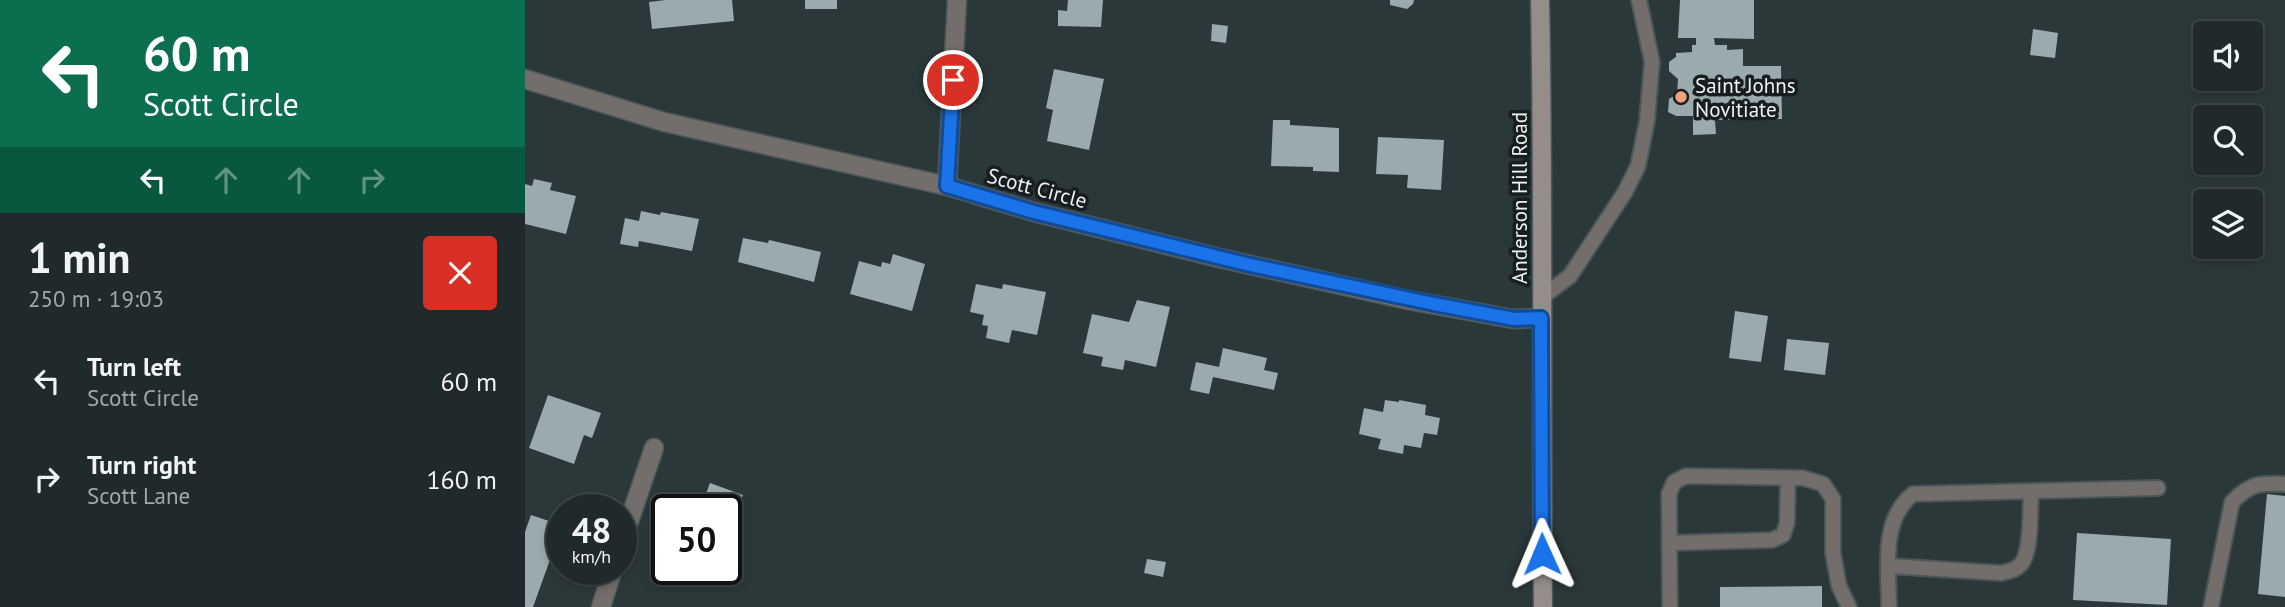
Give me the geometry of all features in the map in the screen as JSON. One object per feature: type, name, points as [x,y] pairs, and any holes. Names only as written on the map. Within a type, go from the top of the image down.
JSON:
[{"type":"main road","name":"Anderson Hill Road","points":[[1540,0],[1544,212],[1541,298],[1543,607]]},
{"type":"street","points":[[947,186],[957,0]]},
{"type":"street","name":"Scott Circle","points":[[525,79],[664,122],[947,186],[1034,212],[1246,264],[1514,319],[1541,318]]},
{"type":"street","points":[[637,498],[654,448]]},
{"type":"street","points":[[601,607],[608,585]]},
{"type":"lane","points":[[1541,298],[1570,276],[1625,192],[1638,166],[1647,121],[1652,62],[1639,0]]},
{"type":"lane","points":[[1670,607],[1669,494],[1674,482],[1686,476],[1803,478],[1823,484],[1833,499],[1833,553],[1839,586],[1849,607]]},
{"type":"lane","points":[[1669,542],[1772,540],[1783,535],[1787,523],[1788,478]]},
{"type":"lane","points":[[2211,607],[2232,502],[2243,491],[2259,482],[2285,484]]},
{"type":"lane","points":[[1889,607],[1890,526],[1902,503],[1913,494],[2158,488]]},
{"type":"lane","points":[[1889,566],[2001,573],[2014,570],[2024,562],[2026,554],[2031,491]]},
{"type":"building","points":[[732,0],[734,21],[652,29],[649,2]]},
{"type":"building","points":[[805,0],[837,0],[837,9],[805,9]]},
{"type":"building","points":[[1068,0],[1103,0],[1101,27],[1058,26],[1058,10],[1067,11]]},
{"type":"building","points":[[1390,0],[1414,0],[1407,9],[1390,5]]},
{"type":"building","points":[[1680,0],[1754,0],[1754,39],[1714,38],[1715,45],[1727,45],[1727,50],[1743,49],[1743,66],[1781,66],[1782,119],[1715,120],[1716,134],[1693,135],[1693,116],[1676,116],[1668,112],[1669,99],[1677,94],[1678,79],[1669,71],[1669,62],[1676,57],[1676,53],[1692,52],[1692,45],[1696,45],[1696,38],[1678,38]]},
{"type":"building","points":[[1212,24],[1228,26],[1226,43],[1211,41]]},
{"type":"building","points":[[2033,29],[2058,33],[2055,58],[2030,55]]},
{"type":"building","points":[[1054,69],[1104,79],[1089,150],[1047,141],[1053,110],[1046,108]]},
{"type":"building","points":[[1273,120],[1290,120],[1290,125],[1339,128],[1339,172],[1313,171],[1313,167],[1271,166]]},
{"type":"building","points":[[1378,137],[1444,140],[1441,190],[1407,188],[1408,175],[1376,174]]},
{"type":"building","points":[[534,179],[552,183],[550,190],[576,196],[566,234],[525,224],[525,184],[532,186]]},
{"type":"building","points":[[641,211],[699,219],[692,251],[639,241],[638,247],[620,244],[625,218],[639,221]]},
{"type":"building","points":[[743,238],[768,243],[769,240],[821,252],[814,282],[738,262]]},
{"type":"building","points":[[893,254],[925,264],[912,311],[850,294],[859,261],[881,267],[882,262],[890,264]]},
{"type":"building","points":[[976,284],[1002,289],[1003,284],[1046,292],[1037,335],[1012,330],[1009,343],[986,338],[988,326],[982,325],[984,315],[970,312]]},
{"type":"building","points":[[1137,300],[1170,307],[1156,367],[1125,360],[1123,370],[1101,366],[1103,357],[1083,353],[1092,314],[1129,322]]},
{"type":"building","points":[[1735,311],[1768,316],[1761,362],[1729,358]]},
{"type":"building","points":[[1787,339],[1829,343],[1825,375],[1784,370]]},
{"type":"building","points":[[1223,348],[1267,358],[1264,370],[1278,373],[1274,390],[1213,377],[1209,394],[1190,390],[1196,362],[1219,367]]},
{"type":"building","points":[[548,395],[601,413],[592,438],[584,435],[574,464],[529,448]]},
{"type":"building","points":[[1385,400],[1426,405],[1425,415],[1440,418],[1437,435],[1424,433],[1421,448],[1404,445],[1403,454],[1378,449],[1381,439],[1359,434],[1364,408],[1383,412]]},
{"type":"building","points":[[710,483],[740,494],[706,494]]},
{"type":"building","points":[[2267,494],[2285,496],[2285,597],[2258,594]]},
{"type":"building","points":[[531,515],[546,520],[546,571],[533,607],[525,607],[525,532]]},
{"type":"building","points":[[2077,533],[2171,539],[2167,605],[2073,600]]},
{"type":"building","points":[[1147,559],[1166,562],[1163,577],[1144,573]]},
{"type":"building","points":[[1822,586],[1822,607],[1720,607],[1720,587]]},
{"type":"place","name":"Saint Johns Novitiate","points":[[1681,97]]},
{"type":"route","points":[[953,80],[947,186],[1034,212],[1408,300],[1514,319],[1541,318],[1542,554]]}]
